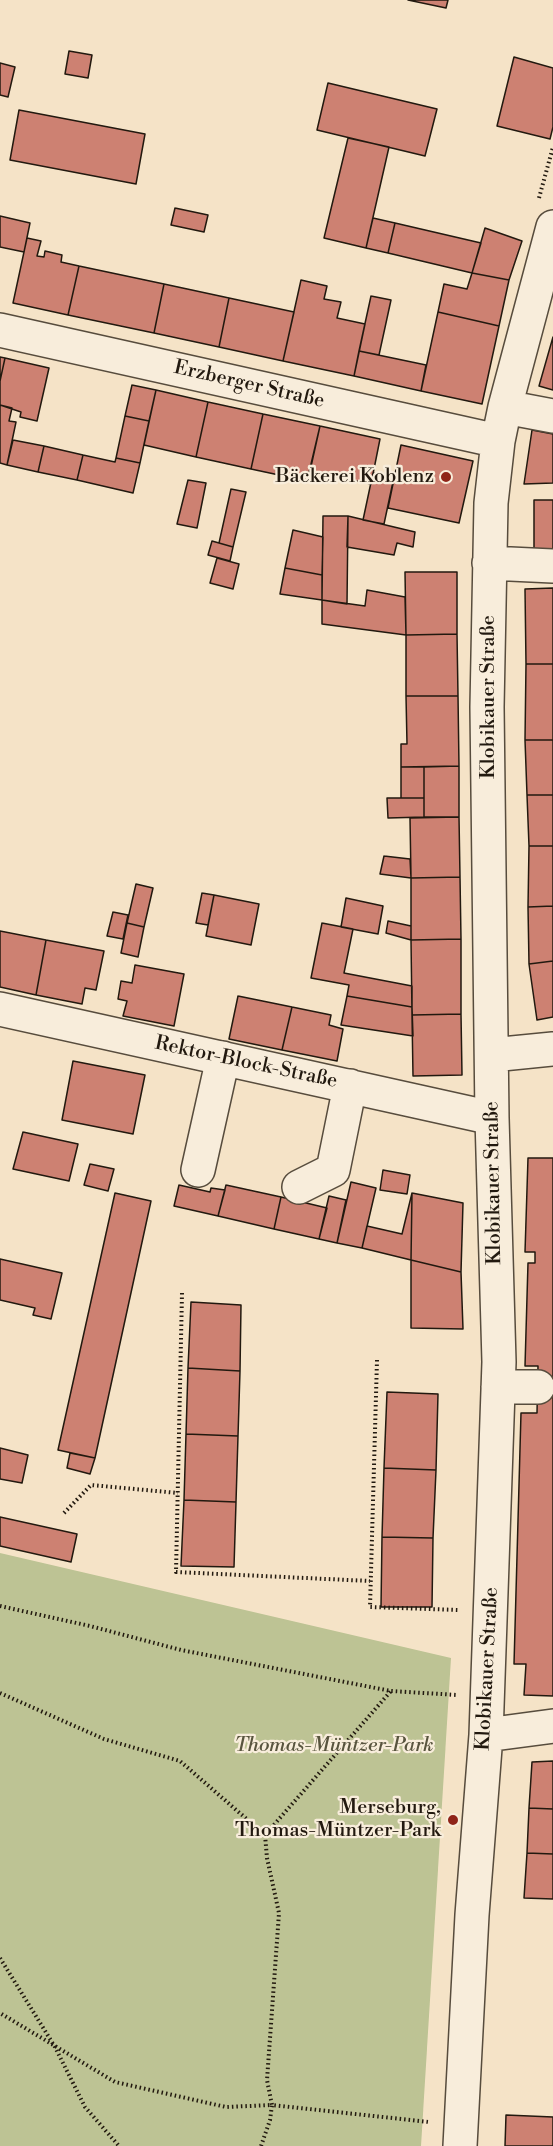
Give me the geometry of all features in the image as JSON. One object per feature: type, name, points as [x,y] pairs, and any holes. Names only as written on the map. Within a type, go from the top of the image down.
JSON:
[{"type":"street","name":"Klobikauer Straße","points":[[461,2136],[472,1915],[488,1697],[498,1387],[487,706],[491,503],[498,441],[505,407],[553,227]]},
{"type":"street","name":"Erzberger Straße","points":[[0,330],[498,441]]},
{"type":"street","points":[[505,407],[553,416]]},
{"type":"street","points":[[489,563],[553,566]]},
{"type":"street","name":"Rektor-Block-Straße","points":[[0,1009],[492,1118]]},
{"type":"street","points":[[492,1055],[553,1049]]},
{"type":"street","points":[[198,1170],[223,1058]]},
{"type":"street","points":[[299,1187],[333,1170],[350,1086]]},
{"type":"street","points":[[498,1387],[538,1387]]},
{"type":"street","points":[[486,1735],[553,1726]]},
{"type":"path","points":[[183,1293],[176,1572],[370,1581]]},
{"type":"path","points":[[377,1360],[370,1607],[491,1611]]},
{"type":"path","points":[[64,1513],[91,1485],[178,1493]]},
{"type":"path","points":[[0,1606],[90,1626],[181,1650],[391,1691],[488,1697]]},
{"type":"path","points":[[265,1835],[391,1691]]},
{"type":"path","points":[[0,1693],[104,1739],[180,1761],[265,1835],[267,1858],[279,1913],[267,2070],[272,2106],[261,2146]]},
{"type":"path","points":[[0,1958],[55,2047],[85,2107],[119,2146]]},
{"type":"path","points":[[0,2013],[115,2082],[226,2107],[272,2106],[461,2136]]},
{"type":"green space","name":"Thomas-Müntzer-Park","points":[[0,1553],[451,1658],[421,2146],[0,2146]]},
{"type":"building","points":[[408,0],[448,0],[446,8]]},
{"type":"building","points":[[69,51],[92,55],[88,78],[65,74]]},
{"type":"building","points":[[514,57],[553,68],[553,127],[550,139],[497,126]]},
{"type":"building","points":[[0,63],[15,67],[8,97],[0,95]]},
{"type":"building","points":[[328,83],[437,109],[425,156],[317,130]]},
{"type":"building","points":[[19,110],[145,134],[136,184],[10,160]]},
{"type":"building","points":[[348,138],[389,147],[366,248],[324,238]]},
{"type":"building","points":[[175,208],[208,215],[204,232],[171,225]]},
{"type":"building","points":[[0,216],[30,223],[24,252],[0,247]]},
{"type":"building","points":[[373,218],[395,223],[388,253],[366,248]]},
{"type":"building","points":[[395,223],[481,243],[472,273],[388,253]]},
{"type":"building","points":[[485,228],[522,241],[509,280],[472,273]]},
{"type":"building","points":[[27,238],[41,241],[37,256],[44,257],[45,251],[62,255],[61,262],[79,266],[68,315],[13,303]]},
{"type":"building","points":[[79,266],[164,284],[154,333],[68,315]]},
{"type":"building","points":[[472,273],[509,280],[499,326],[438,312],[444,284],[467,289]]},
{"type":"building","points":[[301,280],[327,286],[324,299],[341,302],[337,318],[365,324],[354,376],[283,361]]},
{"type":"building","points":[[164,284],[229,298],[219,347],[154,333]]},
{"type":"building","points":[[371,296],[391,300],[379,355],[359,351]]},
{"type":"building","points":[[229,298],[294,312],[283,361],[219,347]]},
{"type":"building","points":[[438,312],[499,326],[482,404],[421,391]]},
{"type":"building","points":[[553,337],[553,390],[539,386]]},
{"type":"building","points":[[359,351],[426,365],[421,391],[354,376]]},
{"type":"building","points":[[0,357],[5,358],[0,381]]},
{"type":"building","points":[[5,358],[49,368],[37,421],[20,417],[21,412],[0,405],[0,381]]},
{"type":"building","points":[[132,385],[156,390],[149,421],[125,416]]},
{"type":"building","points":[[156,390],[208,402],[196,457],[144,445]]},
{"type":"building","points":[[208,402],[263,414],[251,469],[196,457]]},
{"type":"building","points":[[0,405],[12,408],[9,421],[16,422],[7,465],[0,463]]},
{"type":"building","points":[[263,414],[320,426],[307,481],[251,469]]},
{"type":"building","points":[[125,416],[149,421],[140,463],[116,458]]},
{"type":"building","points":[[320,426],[380,439],[371,484],[310,471]]},
{"type":"building","points":[[532,430],[553,434],[553,483],[524,484]]},
{"type":"building","points":[[13,440],[44,446],[38,472],[7,465]]},
{"type":"building","points":[[401,445],[473,461],[459,523],[388,508]]},
{"type":"building","points":[[44,446],[83,455],[77,480],[38,472]]},
{"type":"building","points":[[83,455],[115,462],[116,458],[140,463],[133,493],[77,480]]},
{"type":"building","points":[[373,473],[394,477],[384,524],[363,520]]},
{"type":"building","points":[[188,480],[206,483],[197,528],[177,524]]},
{"type":"building","points":[[231,489],[246,492],[233,547],[219,543]]},
{"type":"building","points":[[534,500],[553,500],[553,553],[534,553]]},
{"type":"building","points":[[323,516],[348,516],[347,604],[322,600]]},
{"type":"building","points":[[348,516],[415,532],[413,547],[397,543],[394,555],[347,547]]},
{"type":"building","points":[[293,530],[323,537],[322,575],[285,568]]},
{"type":"building","points":[[212,541],[233,547],[230,561],[208,555]]},
{"type":"building","points":[[217,558],[239,564],[233,589],[210,583]]},
{"type":"building","points":[[285,568],[322,575],[322,600],[280,594]]},
{"type":"building","points":[[405,572],[457,572],[457,634],[406,635]]},
{"type":"building","points":[[553,588],[553,664],[526,664],[525,589]]},
{"type":"building","points":[[367,590],[405,597],[406,635],[322,624],[322,600],[365,606]]},
{"type":"building","points":[[457,634],[458,696],[406,696],[406,635]]},
{"type":"building","points":[[526,664],[553,664],[553,740],[525,740]]},
{"type":"building","points":[[406,696],[458,696],[459,766],[401,767],[401,744],[407,744]]},
{"type":"building","points":[[525,740],[553,740],[553,795],[527,795]]},
{"type":"building","points":[[459,766],[459,817],[424,817],[424,767]]},
{"type":"building","points":[[401,767],[424,767],[424,798],[401,798]]},
{"type":"building","points":[[527,795],[553,795],[553,846],[529,846]]},
{"type":"building","points":[[387,798],[424,798],[424,817],[388,818]]},
{"type":"building","points":[[459,817],[460,877],[411,878],[410,818]]},
{"type":"building","points":[[529,846],[553,846],[553,906],[528,907]]},
{"type":"building","points":[[384,856],[410,859],[411,878],[380,874]]},
{"type":"building","points":[[460,877],[461,939],[411,940],[411,878]]},
{"type":"building","points":[[136,884],[153,888],[144,927],[127,923]]},
{"type":"building","points":[[202,893],[214,895],[208,925],[196,923]]},
{"type":"building","points":[[214,895],[259,904],[251,945],[206,936]]},
{"type":"building","points":[[346,898],[383,906],[378,934],[341,927]]},
{"type":"building","points":[[553,906],[553,961],[529,964],[528,907]]},
{"type":"building","points":[[113,912],[128,915],[123,939],[107,936]]},
{"type":"building","points":[[388,921],[411,926],[411,940],[386,933]]},
{"type":"building","points":[[127,923],[144,927],[138,957],[121,953]]},
{"type":"building","points":[[322,923],[353,929],[344,973],[412,986],[412,1007],[347,996],[349,985],[311,978]]},
{"type":"building","points":[[0,931],[46,940],[36,995],[0,987]]},
{"type":"building","points":[[461,939],[461,1014],[412,1015],[411,940]]},
{"type":"building","points":[[46,940],[104,951],[96,990],[85,988],[82,1004],[36,995]]},
{"type":"building","points":[[553,961],[553,1017],[537,1020],[529,964]]},
{"type":"building","points":[[135,965],[184,974],[174,1026],[123,1016],[127,1001],[118,999],[121,981],[132,983]]},
{"type":"building","points":[[238,996],[292,1007],[282,1050],[229,1039]]},
{"type":"building","points":[[347,996],[412,1007],[413,1036],[341,1025]]},
{"type":"building","points":[[292,1007],[331,1015],[329,1025],[343,1029],[337,1061],[282,1050]]},
{"type":"building","points":[[461,1014],[462,1075],[413,1076],[412,1015]]},
{"type":"building","points":[[73,1061],[145,1075],[133,1134],[62,1120]]},
{"type":"building","points":[[23,1132],[78,1144],[69,1181],[13,1169]]},
{"type":"building","points":[[528,1158],[553,1158],[553,1696],[524,1695],[526,1664],[514,1664],[521,1413],[537,1413],[538,1366],[525,1366],[528,1263],[535,1263],[535,1252],[525,1252]]},
{"type":"building","points":[[90,1164],[114,1169],[108,1191],[84,1185]]},
{"type":"building","points":[[383,1170],[410,1175],[407,1194],[380,1190]]},
{"type":"building","points":[[351,1182],[376,1188],[362,1248],[337,1243]]},
{"type":"building","points":[[179,1185],[210,1192],[211,1188],[225,1190],[218,1216],[174,1206]]},
{"type":"building","points":[[226,1185],[281,1197],[274,1229],[218,1216]]},
{"type":"building","points":[[115,1193],[151,1201],[95,1458],[58,1450]]},
{"type":"building","points":[[412,1193],[463,1203],[461,1272],[411,1260]]},
{"type":"building","points":[[412,1193],[411,1260],[362,1248],[367,1226],[402,1234]]},
{"type":"building","points":[[329,1196],[346,1200],[337,1243],[319,1239]]},
{"type":"building","points":[[281,1197],[327,1208],[319,1239],[274,1229]]},
{"type":"building","points":[[0,1259],[62,1273],[51,1319],[33,1315],[35,1308],[0,1300]]},
{"type":"building","points":[[411,1260],[461,1272],[463,1329],[411,1328]]},
{"type":"building","points":[[191,1302],[241,1305],[240,1371],[188,1368]]},
{"type":"building","points":[[188,1368],[240,1371],[238,1436],[186,1434]]},
{"type":"building","points":[[387,1392],[438,1394],[436,1470],[384,1468]]},
{"type":"building","points":[[186,1434],[238,1436],[236,1502],[184,1500]]},
{"type":"building","points":[[0,1448],[28,1455],[22,1483],[0,1479]]},
{"type":"building","points":[[70,1453],[95,1458],[90,1474],[67,1468]]},
{"type":"building","points":[[384,1468],[436,1470],[433,1538],[382,1537]]},
{"type":"building","points":[[184,1500],[236,1502],[234,1567],[181,1566]]},
{"type":"building","points":[[0,1517],[77,1534],[71,1562],[0,1546]]},
{"type":"building","points":[[382,1537],[433,1538],[432,1607],[381,1607]]},
{"type":"building","points":[[553,1761],[553,1809],[529,1808],[532,1762]]},
{"type":"building","points":[[529,1808],[553,1809],[553,1854],[527,1853]]},
{"type":"building","points":[[527,1853],[553,1854],[553,1899],[524,1898]]},
{"type":"building","points":[[506,2115],[553,2117],[553,2146],[505,2146]]},
{"type":"place","name":"Bäckerei Koblenz","points":[[446,477]]},
{"type":"place","name":"Merseburg, Thomas-Müntzer-Park","points":[[453,1820]]}]
